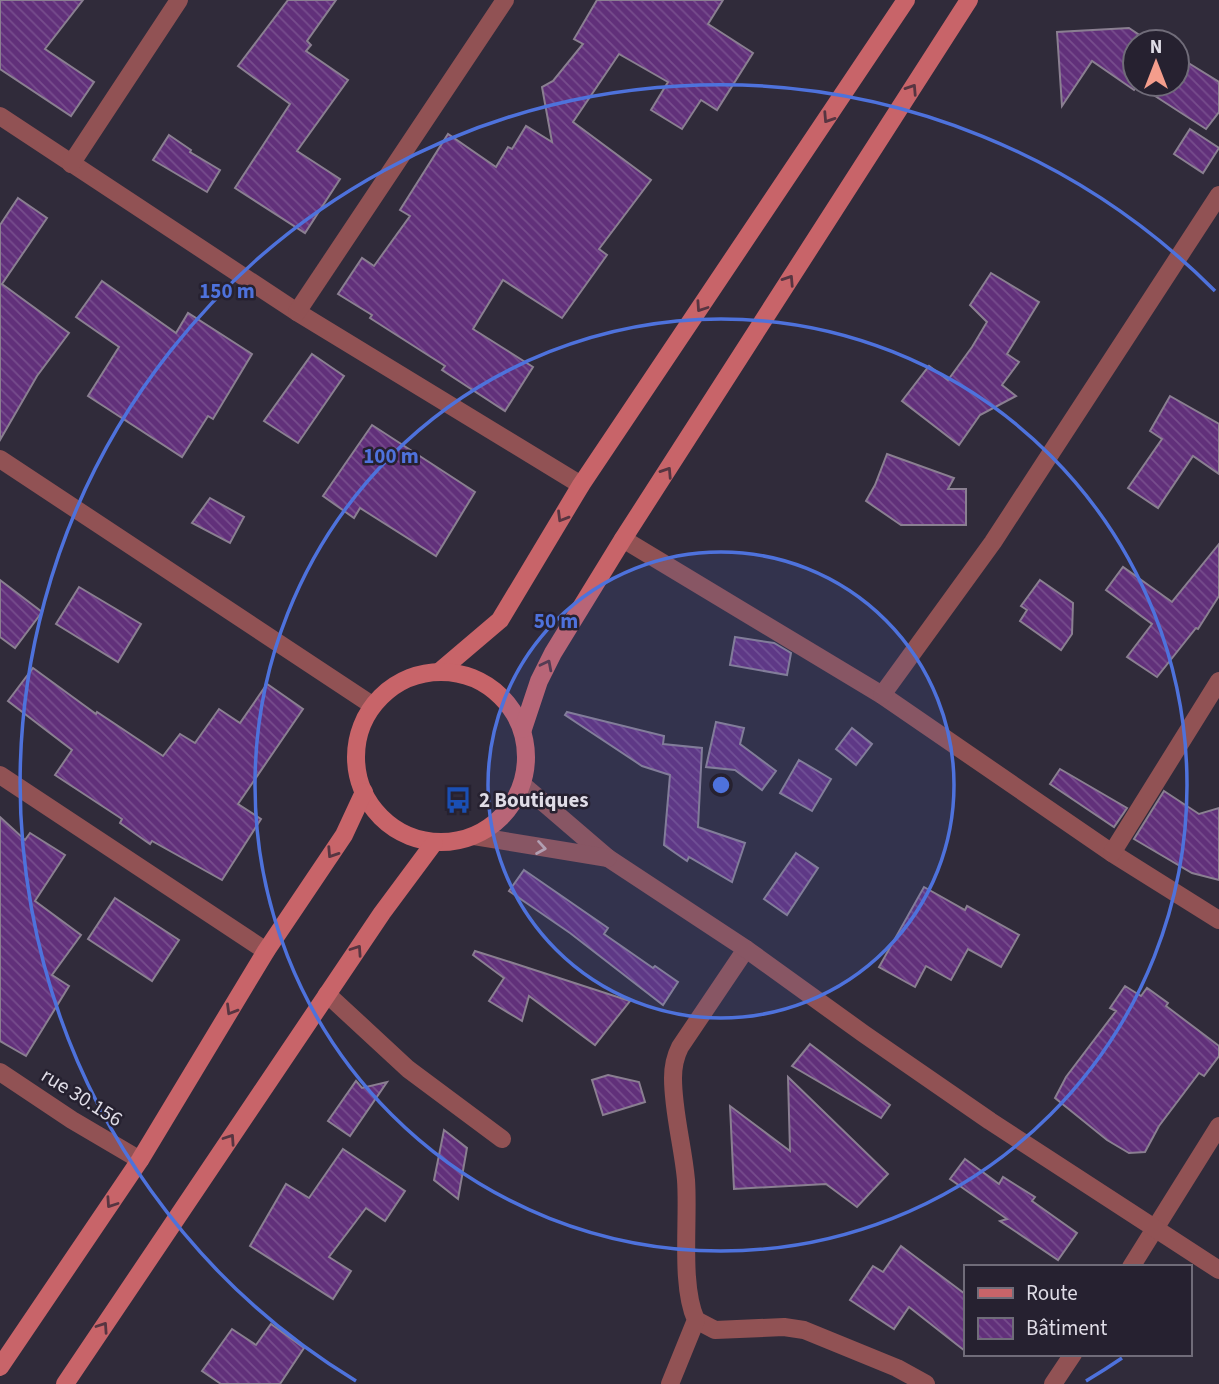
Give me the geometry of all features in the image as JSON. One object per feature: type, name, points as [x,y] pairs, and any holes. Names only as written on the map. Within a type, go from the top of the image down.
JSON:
[{"type":"main road","points":[[440,671],[500,620],[581,485],[906,0]]},
{"type":"main road","points":[[523,729],[539,681],[553,653],[623,539],[969,0]]},
{"type":"main road","points":[[440,671],[467,675],[491,687],[510,705],[523,729],[527,757],[523,785],[512,806],[495,823],[474,836],[434,843],[399,831],[375,811],[364,792],[356,765],[357,743],[362,723],[372,705],[391,687],[415,675],[440,671]]},
{"type":"main road","points":[[0,1367],[140,1160],[266,951],[344,835],[364,792]]},
{"type":"main road","points":[[65,1384],[327,994],[403,883],[434,843]]},
{"type":"street","points":[[71,164],[179,0]]},
{"type":"street","points":[[297,312],[505,0]]},
{"type":"street","points":[[0,116],[297,312],[581,485]]},
{"type":"street","points":[[883,695],[992,542],[1219,195]]},
{"type":"street","points":[[0,459],[372,705]]},
{"type":"street","points":[[623,539],[883,695],[1112,853],[1219,919]]},
{"type":"street","points":[[1112,853],[1219,681]]},
{"type":"street","points":[[0,775],[266,951]]},
{"type":"street","points":[[523,785],[608,858],[746,949],[979,1113],[1219,1270]]},
{"type":"street","points":[[474,836],[608,858]]},
{"type":"street","points":[[746,949],[680,1047],[674,1061],[675,1099],[688,1212],[687,1292],[690,1307],[696,1320],[715,1330],[784,1327],[804,1330],[897,1368],[926,1384]]},
{"type":"street","points":[[327,994],[408,1069],[502,1139]]},
{"type":"street","name":"rue 30.156","points":[[0,1072],[72,1120],[140,1160]]},
{"type":"street","points":[[1132,1265],[1219,1126]]},
{"type":"street","points":[[670,1384],[696,1320]]},
{"type":"street","points":[[1053,1384],[1072,1356]]},
{"type":"building","points":[[0,0],[83,0],[45,49],[94,82],[71,116],[0,69]]},
{"type":"building","points":[[288,0],[336,0],[307,41],[311,45],[306,51],[348,80],[297,151],[340,179],[305,233],[235,188],[290,104],[238,66]]},
{"type":"building","points":[[597,0],[723,0],[708,24],[753,53],[717,110],[701,100],[682,129],[651,110],[668,82],[619,54],[573,122],[651,180],[599,249],[607,255],[562,318],[503,280],[473,329],[533,367],[505,411],[442,370],[445,366],[338,294],[362,258],[374,266],[410,216],[400,210],[448,134],[496,167],[508,147],[512,149],[526,126],[552,142],[542,87],[553,81],[583,44],[574,39]]},
{"type":"building","points":[[1121,28],[1121,81],[1092,61],[1062,106],[1057,32]]},
{"type":"building","points":[[1191,65],[1219,82],[1219,112],[1206,129],[1158,98],[1191,98]]},
{"type":"building","points":[[1190,129],[1219,148],[1203,173],[1174,154]]},
{"type":"building","points":[[169,135],[191,150],[190,152],[220,170],[207,192],[153,160]]},
{"type":"building","points":[[18,198],[47,218],[2,284],[69,333],[37,376],[0,440],[0,225]]},
{"type":"building","points":[[991,273],[1039,302],[1007,354],[1019,362],[1002,385],[1016,396],[980,415],[959,445],[902,401],[929,366],[948,380],[972,347],[987,322],[970,305]]},
{"type":"building","points":[[102,281],[176,333],[188,313],[252,354],[213,419],[208,416],[182,457],[88,396],[119,347],[76,317]]},
{"type":"building","points":[[312,354],[344,376],[298,443],[264,421]]},
{"type":"building","points":[[1170,396],[1219,424],[1219,474],[1193,456],[1158,508],[1128,488],[1162,439],[1150,431]]},
{"type":"building","points":[[372,425],[475,492],[436,556],[360,508],[354,518],[323,496]]},
{"type":"building","points":[[887,454],[954,478],[948,489],[966,489],[966,525],[901,525],[866,501]]},
{"type":"building","points":[[210,498],[244,517],[230,543],[192,523]]},
{"type":"building","points":[[1219,544],[1219,596],[1198,629],[1196,628],[1157,677],[1127,657],[1152,624],[1106,590],[1123,567],[1172,602]]},
{"type":"building","points":[[0,580],[42,612],[15,648],[0,637]]},
{"type":"building","points":[[1040,580],[1073,603],[1072,634],[1061,650],[1020,621],[1027,610],[1021,606]]},
{"type":"building","points":[[79,587],[141,624],[118,662],[56,624]]},
{"type":"building","points":[[735,637],[774,643],[791,653],[787,675],[730,665]]},
{"type":"building","points":[[33,668],[96,714],[97,712],[163,756],[180,734],[195,743],[219,709],[240,723],[267,684],[303,709],[238,804],[261,819],[222,880],[152,841],[150,844],[120,823],[122,819],[55,775],[72,750],[8,701]]},
{"type":"building","points":[[567,712],[664,736],[663,744],[702,748],[698,827],[745,843],[732,882],[689,857],[687,861],[664,845],[670,775],[642,766],[565,715]]},
{"type":"building","points":[[716,722],[744,728],[740,744],[776,771],[762,790],[735,770],[706,767]]},
{"type":"building","points":[[852,728],[872,744],[856,765],[836,749]]},
{"type":"building","points":[[799,760],[831,779],[812,811],[780,793]]},
{"type":"building","points":[[1060,769],[1127,808],[1114,827],[1050,784]]},
{"type":"building","points":[[1164,791],[1199,814],[1219,808],[1219,880],[1192,873],[1134,839]]},
{"type":"building","points":[[0,817],[25,840],[30,833],[65,855],[35,901],[81,935],[52,975],[69,986],[26,1056],[0,1041]]},
{"type":"building","points":[[796,853],[818,868],[787,915],[764,899]]},
{"type":"building","points":[[524,870],[608,928],[604,934],[678,982],[663,1005],[570,933],[509,891]]},
{"type":"building","points":[[924,887],[965,910],[967,906],[1019,935],[1001,967],[968,949],[951,980],[926,966],[915,987],[879,967]]},
{"type":"building","points":[[115,898],[179,940],[152,981],[88,939]]},
{"type":"building","points":[[475,951],[630,1001],[595,1045],[529,996],[522,1021],[489,1001],[504,978],[473,955]]},
{"type":"building","points":[[1125,986],[1141,996],[1147,988],[1219,1046],[1219,1056],[1204,1076],[1199,1073],[1159,1126],[1145,1152],[1129,1153],[1107,1140],[1055,1098],[1066,1077],[1116,1011],[1110,1008]]},
{"type":"building","points":[[810,1044],[890,1105],[881,1118],[792,1066]]},
{"type":"building","points":[[608,1075],[639,1082],[645,1102],[603,1115],[592,1080]]},
{"type":"building","points":[[788,1077],[888,1174],[857,1207],[826,1184],[734,1189],[730,1106],[790,1151]]},
{"type":"building","points":[[356,1081],[362,1088],[387,1082],[350,1136],[328,1121]]},
{"type":"building","points":[[444,1130],[467,1148],[458,1199],[434,1180]]},
{"type":"building","points":[[343,1149],[405,1191],[385,1221],[366,1208],[329,1257],[351,1271],[333,1299],[250,1246],[286,1184],[309,1198]]},
{"type":"building","points":[[965,1159],[999,1184],[1003,1177],[1035,1197],[1032,1201],[1077,1233],[1058,1260],[1000,1221],[1007,1219],[950,1179]]},
{"type":"building","points":[[901,1246],[964,1293],[964,1350],[909,1307],[894,1329],[850,1300],[873,1266],[883,1272]]},
{"type":"building","points":[[271,1324],[304,1348],[280,1384],[221,1384],[202,1371],[232,1329],[256,1345]]},
{"type":"place","name":"2 Boutiques","points":[[458,800]]}]
